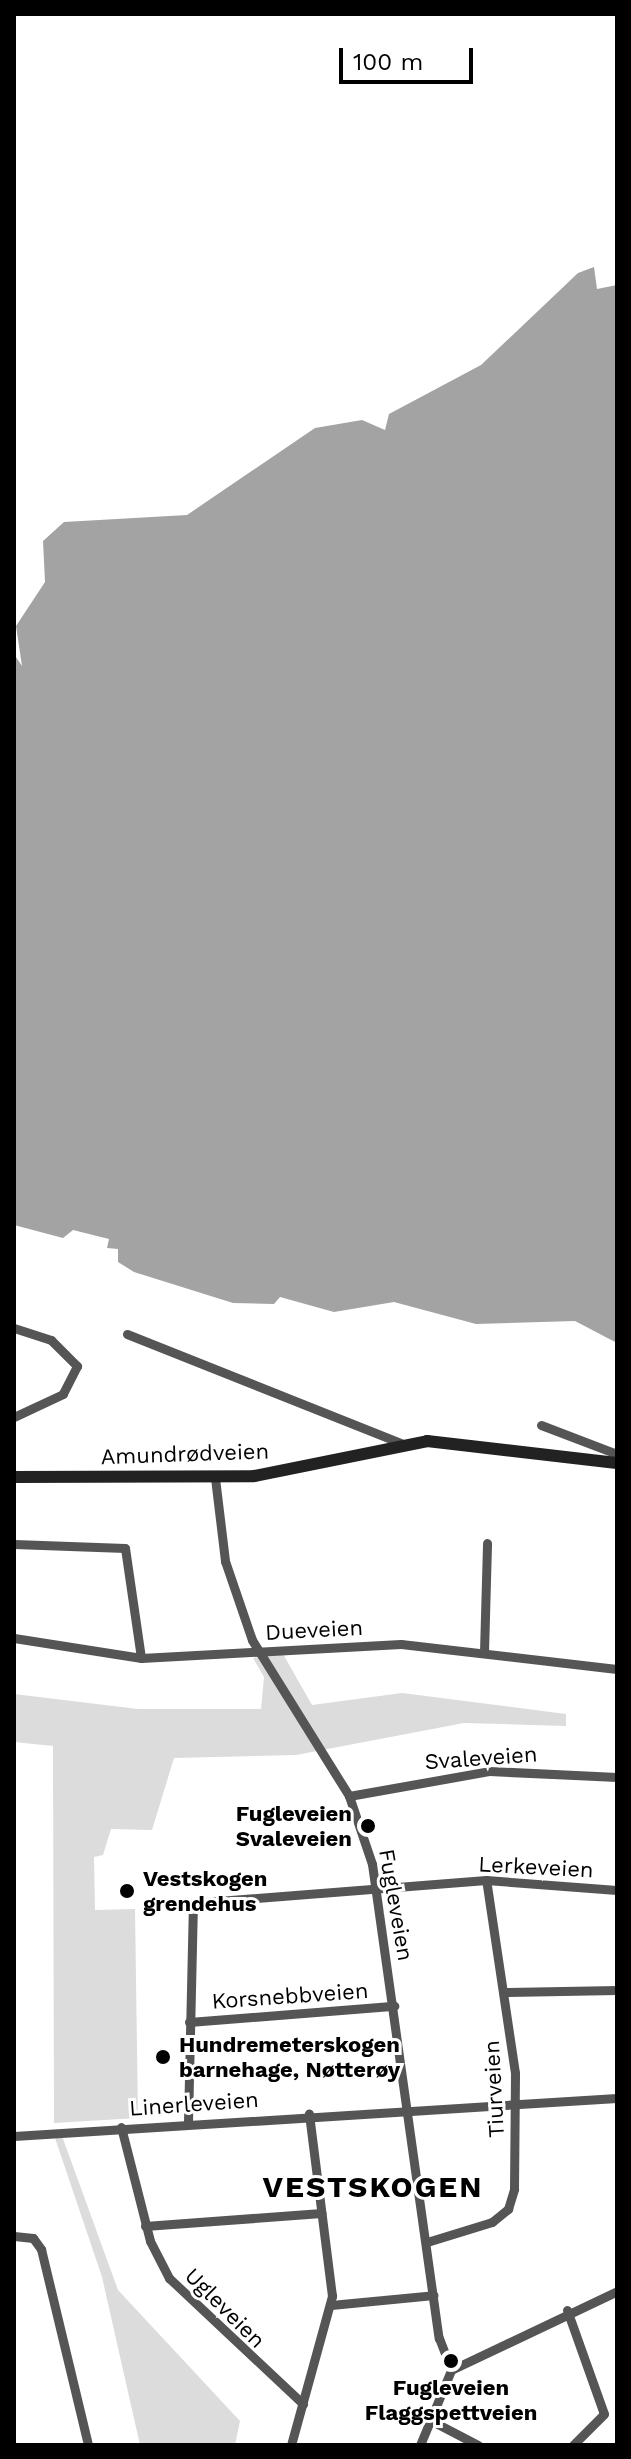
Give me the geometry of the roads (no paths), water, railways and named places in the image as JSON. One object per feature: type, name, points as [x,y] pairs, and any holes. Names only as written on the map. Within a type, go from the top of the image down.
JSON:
[{"type":"main road","name":"Amundrødveien","points":[[14,1477],[215,1478],[275,1473],[401,1443],[457,1441],[617,1463]]},
{"type":"street","points":[[14,1328],[51,1340],[77,1366],[63,1394],[14,1417]]},
{"type":"street","name":"Amundrødveien","points":[[127,1334],[401,1443]]},
{"type":"street","points":[[541,1425],[617,1454]]},
{"type":"street","name":"Fugleveien","points":[[215,1478],[225,1561],[258,1651],[349,1796],[378,1891],[434,2295],[451,2370]]},
{"type":"street","points":[[484,1652],[487,1543]]},
{"type":"street","points":[[14,1544],[125,1548],[141,1658]]},
{"type":"street","name":"Dueveien","points":[[14,1638],[141,1658],[385,1644],[484,1652],[617,1669]]},
{"type":"street","name":"Svaleveien","points":[[349,1796],[489,1771],[617,1777]]},
{"type":"street","name":"Lerkeveien","points":[[188,2122],[193,1903],[378,1891],[486,1880],[617,1890]]},
{"type":"street","name":"Tiurveien","points":[[427,2242],[492,2222],[508,2209],[516,2100],[486,1880]]},
{"type":"street","points":[[503,1992],[617,1990]]},
{"type":"street","name":"Korsnebbveien","points":[[189,2022],[394,2006]]},
{"type":"street","name":"Linerleveien","points":[[14,2136],[309,2113],[516,2100],[617,2098]]},
{"type":"street","points":[[291,2445],[331,2305],[309,2113]]},
{"type":"street","name":"Ugleveien","points":[[121,2127],[145,2226],[175,2286],[303,2404]]},
{"type":"street","points":[[145,2226],[322,2213]]},
{"type":"street","points":[[14,2236],[33,2238],[41,2249],[88,2445]]},
{"type":"street","points":[[420,2445],[451,2370],[567,2310],[617,2288]]},
{"type":"street","points":[[331,2305],[434,2295]]},
{"type":"street","points":[[567,2310],[604,2414],[573,2445]]},
{"type":"street","points":[[430,2420],[478,2445]]},
{"type":"place","name":"Fugleveien Svaleveien","points":[[368,1826]]},
{"type":"place","name":"Vestskogen grendehus","points":[[127,1891]]},
{"type":"place","name":"Hundremeterskogen barnehage, Nøtterøy","points":[[163,2057]]},
{"type":"place","name":"Fugleveien Flaggspettveien","points":[[451,2361]]},
{"type":"district","name":"VESTSKOGEN","points":[[373,2187]]}]
